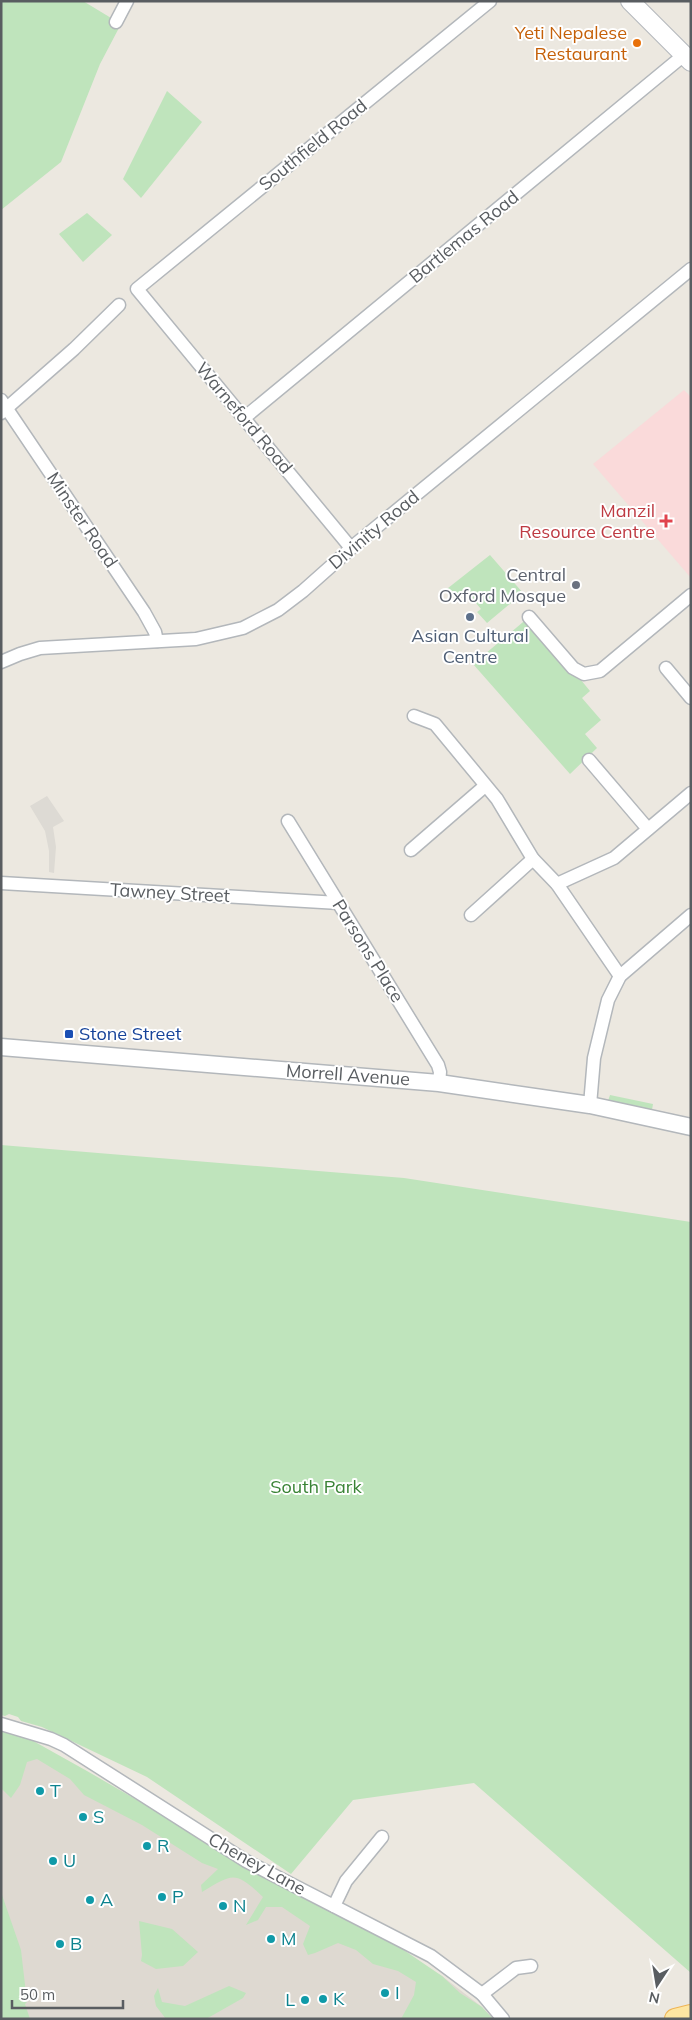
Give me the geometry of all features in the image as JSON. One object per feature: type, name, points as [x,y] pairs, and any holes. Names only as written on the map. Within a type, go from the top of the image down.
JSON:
[{"type":"main road","points":[[630,1],[687,58]]},
{"type":"main road","points":[[675,2019],[691,2015]]},
{"type":"street","points":[[116,22],[127,1]]},
{"type":"street","name":"Southfield Road","points":[[137,289],[490,1]]},
{"type":"street","name":"Bartlemas Road","points":[[244,418],[687,58]]},
{"type":"street","name":"Divinity Road","points":[[1,662],[40,648],[196,638],[243,628],[278,610],[691,269]]},
{"type":"street","name":"Warneford Road","points":[[137,289],[351,548]]},
{"type":"street","points":[[3,407],[119,305]]},
{"type":"street","name":"Minster Road","points":[[3,407],[144,612],[155,632],[157,641]]},
{"type":"street","points":[[530,618],[573,668],[584,674],[600,671],[691,595]]},
{"type":"street","points":[[666,668],[691,698]]},
{"type":"street","points":[[414,716],[435,724],[497,799],[533,859],[557,884],[620,976]]},
{"type":"street","points":[[590,760],[648,829]]},
{"type":"street","points":[[411,850],[485,786]]},
{"type":"street","points":[[557,884],[614,858],[691,793]]},
{"type":"street","name":"Parsons Place","points":[[288,821],[438,1064],[440,1072],[439,1083]]},
{"type":"street","points":[[471,915],[533,859]]},
{"type":"street","name":"Tawney Street","points":[[1,883],[339,902]]},
{"type":"street","points":[[590,1105],[594,1058],[608,1000],[620,976],[691,915]]},
{"type":"street","name":"Morrell Avenue","points":[[1,1047],[439,1083],[590,1105],[691,1127]]},
{"type":"street","name":"Cheney Lane","points":[[1,1724],[51,1739],[64,1746],[246,1861],[431,1956],[482,1994],[504,2019]]},
{"type":"street","points":[[334,1906],[346,1881],[382,1837]]},
{"type":"street","points":[[482,1994],[516,1968],[531,1966]]},
{"type":"shaded area","name":"Manzil Resource Centre","points":[[684,390],[691,397],[691,578],[593,464]]},
{"type":"shaded area","points":[[47,796],[64,821],[53,827],[56,847],[54,873],[49,872],[49,851],[45,831],[30,806]]},
{"type":"shaded area","points":[[1,1737],[442,1976],[482,2007],[493,2019],[1,2019]]},
{"type":"green space","points":[[1,1],[83,1],[121,24],[100,64],[61,162],[1,210]]},
{"type":"green space","points":[[167,91],[202,122],[141,198],[123,179]]},
{"type":"green space","points":[[87,213],[112,235],[83,262],[59,234]]},
{"type":"green space","points":[[490,555],[523,593],[487,623],[477,612],[481,609],[469,595],[443,592]]},
{"type":"green space","points":[[529,617],[590,691],[582,698],[601,720],[585,734],[597,748],[570,774],[473,664]]},
{"type":"green space","points":[[610,1095],[653,1104],[652,1110],[608,1101]]},
{"type":"green space","name":"South Park","points":[[1,1145],[404,1178],[691,1222],[691,1973],[474,1783],[353,1800],[291,1874],[147,1777],[42,1727],[21,1721],[18,1717],[9,1714],[1,1715]]},
{"type":"green space","points":[[1,1730],[19,1733],[180,1825],[386,1938],[442,1976],[460,1993],[482,2007],[493,2019],[401,2019],[414,1995],[416,1982],[398,1971],[373,1964],[356,1950],[338,1943],[308,1955],[303,1944],[310,1926],[282,1907],[266,1907],[258,1920],[246,1925],[263,1897],[246,1883],[240,1879],[228,1878],[202,1892],[201,1885],[218,1869],[202,1863],[142,1825],[84,1795],[70,1779],[37,1759],[27,1762],[20,1785],[11,1798],[1,1788]]},
{"type":"green space","points":[[1,1892],[21,1950],[27,2002],[25,2004],[30,2019],[1,2019]]},
{"type":"green space","points":[[139,1921],[172,1929],[198,1952],[183,1966],[156,1969],[141,1961]]},
{"type":"green space","points":[[229,1986],[246,1993],[243,1998],[206,2019],[166,2019],[156,2006],[154,1996],[158,1988],[162,2002],[185,2006]]},
{"type":"place","name":"Yeti Nepalese Restaurant","points":[[637,43]]},
{"type":"place","name":"Manzil Resource Centre","points":[[666,521]]},
{"type":"place","name":"Central Oxford Mosque","points":[[576,585]]},
{"type":"place","name":"Asian Cultural Centre","points":[[470,617]]},
{"type":"place","name":"Stone Street","points":[[69,1034]]},
{"type":"place","name":"T","points":[[40,1791]]},
{"type":"place","name":"S","points":[[83,1817]]},
{"type":"place","name":"R","points":[[147,1846]]},
{"type":"place","name":"U","points":[[53,1861]]},
{"type":"place","name":"P","points":[[162,1897]]},
{"type":"place","name":"A","points":[[90,1900]]},
{"type":"place","name":"N","points":[[223,1906]]},
{"type":"place","name":"M","points":[[271,1939]]},
{"type":"place","name":"B","points":[[60,1944]]},
{"type":"place","name":"I","points":[[385,1993]]},
{"type":"place","name":"K","points":[[323,1999]]},
{"type":"place","name":"L","points":[[305,2000]]}]
